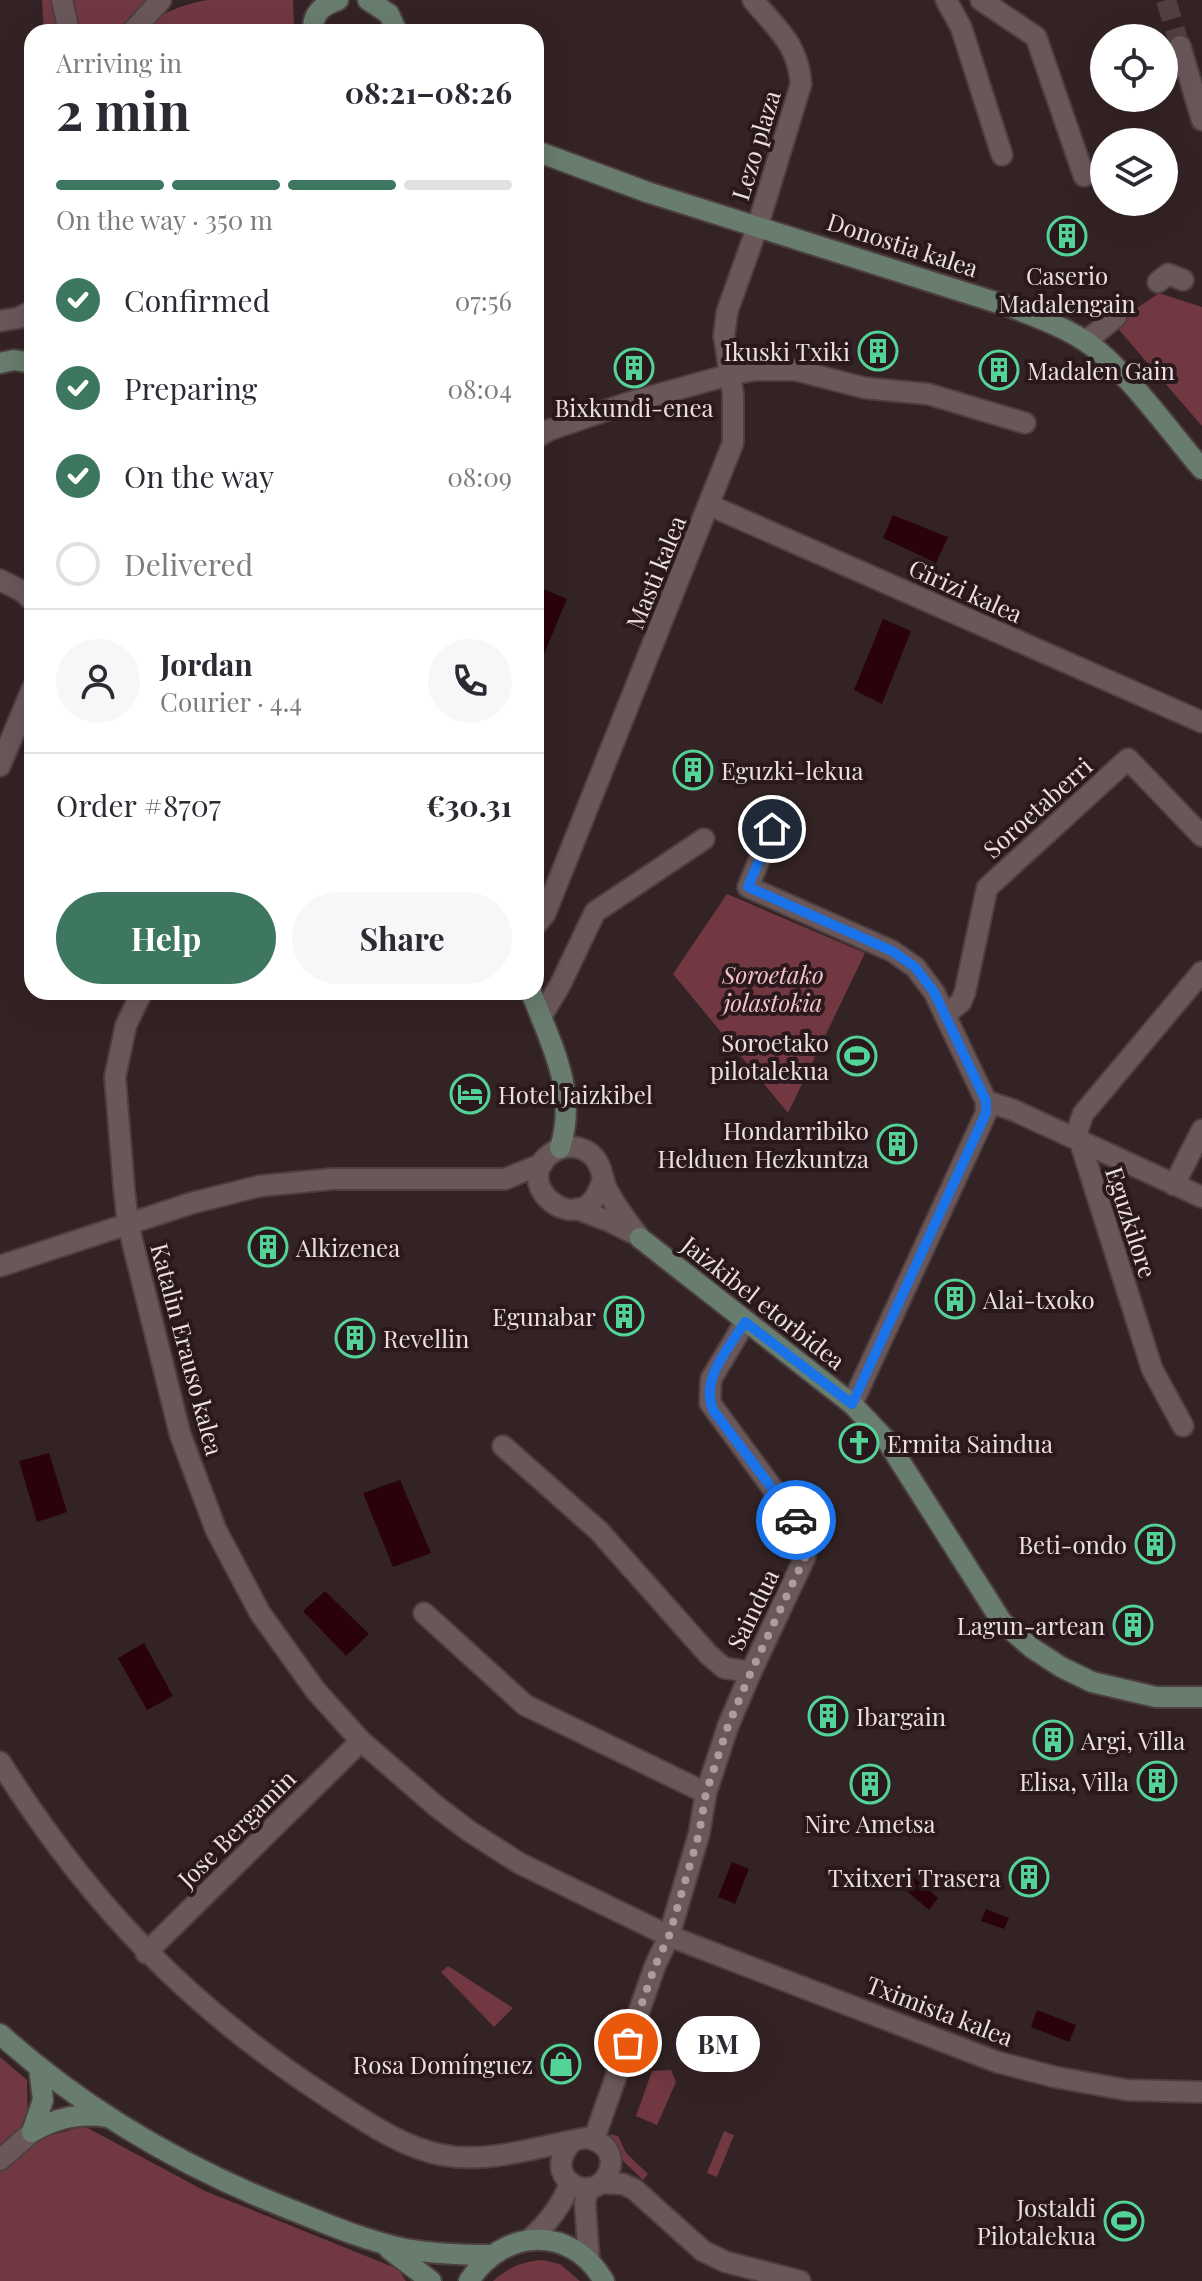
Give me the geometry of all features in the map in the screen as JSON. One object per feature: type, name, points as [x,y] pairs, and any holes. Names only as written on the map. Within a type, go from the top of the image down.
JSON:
[{"type":"street","points":[[62,0],[67,24]]},
{"type":"street","points":[[139,24],[161,0]]},
{"type":"street","points":[[314,16],[325,5],[338,0]]},
{"type":"street","points":[[368,0],[389,14],[393,24]]},
{"type":"street","name":"Lezo plaza","points":[[753,0],[789,42],[799,63],[801,84],[758,225]]},
{"type":"street","points":[[946,0],[961,27],[1002,155]]},
{"type":"street","points":[[981,0],[1036,37],[1084,176]]},
{"type":"street","points":[[1180,46],[1202,120]]},
{"type":"street","name":"Donostia kalea","points":[[544,154],[647,192],[1011,307],[1054,324],[1086,341],[1117,370],[1202,469]]},
{"type":"street","name":"Masti kalea","points":[[544,915],[733,443],[732,374],[724,336],[727,312],[758,225]]},
{"type":"street","points":[[1158,282],[1168,274],[1183,280]]},
{"type":"street","points":[[0,321],[24,315]]},
{"type":"street","points":[[1086,341],[1116,317]]},
{"type":"street","points":[[0,363],[24,362]]},
{"type":"street","points":[[544,433],[628,403],[757,370],[795,370],[865,388],[928,394],[1025,423]]},
{"type":"street","name":"Girizi kalea","points":[[709,505],[1202,722]]},
{"type":"street","points":[[0,580],[24,593]]},
{"type":"street","points":[[0,766],[24,708]]},
{"type":"street","name":"Soroetaberri","points":[[946,1014],[961,1002],[965,992],[987,888],[1128,759],[1202,836]]},
{"type":"street","points":[[772,829],[748,887],[892,951],[915,967],[946,1014],[986,1101],[986,1113],[852,1404]]},
{"type":"street","points":[[541,1017],[595,912],[704,839]]},
{"type":"street","points":[[986,1101],[1078,1140],[1079,1120],[1202,972]]},
{"type":"street","name":"Katalin Erauso kalea","points":[[138,1000],[126,1025],[115,1077],[128,1224],[180,1434],[216,1530],[260,1613],[316,1691],[361,1741],[436,1806],[519,1863],[669,1936]]},
{"type":"street","points":[[534,1000],[567,1094],[567,1121],[560,1148]]},
{"type":"street","points":[[1187,1190],[1202,1130]]},
{"type":"street","name":"Eguzkilore","points":[[1078,1140],[1187,1190]]},
{"type":"street","name":"Eguzkilore","points":[[1078,1140],[1152,1369],[1183,1426]]},
{"type":"street","name":"Jaizkibel etorbidea","points":[[0,1266],[226,1193],[284,1182],[332,1179],[505,1179],[542,1164],[560,1148],[576,1147],[590,1154],[599,1166],[602,1181],[640,1238]]},
{"type":"street","points":[[542,1164],[539,1181],[545,1197]]},
{"type":"street","name":"Jaizkibel etorbidea","points":[[505,1179],[545,1197],[556,1206],[577,1209],[609,1221],[640,1238],[852,1404],[887,1441],[1002,1622],[1032,1648],[1092,1682],[1156,1697],[1202,1697]]},
{"type":"street","points":[[577,1209],[594,1199],[602,1181]]},
{"type":"street","name":"Saindua","points":[[594,2139],[655,1966],[669,1936],[699,1834],[706,1793],[728,1726],[805,1557],[804,1538],[795,1519],[710,1403],[711,1379],[745,1322]]},
{"type":"street","name":"Saindua","points":[[503,1446],[599,1531],[708,1654],[724,1668],[751,1672]]},
{"type":"street","points":[[424,1613],[525,1705],[706,1793]]},
{"type":"street","name":"Jose Bergamin","points":[[146,1953],[361,1741]]},
{"type":"street","points":[[0,1762],[33,1815],[70,1865],[146,1953],[226,2024],[354,2114],[409,2145],[464,2157],[594,2139],[607,2149],[610,2157],[643,2196],[703,2251],[726,2262],[800,2281]]},
{"type":"street","name":"Tximista kalea","points":[[669,1936],[997,2062],[1055,2077],[1127,2090],[1202,2092]]},
{"type":"street","points":[[0,2034],[39,2067],[109,2117],[231,2185],[375,2241],[433,2253],[492,2255]]},
{"type":"street","points":[[32,2132],[43,2100],[39,2067]]},
{"type":"street","points":[[0,2160],[32,2132],[56,2120],[70,2116],[109,2117]]},
{"type":"street","points":[[572,2142],[563,2153],[580,2181],[585,2203],[589,2260]]},
{"type":"street","points":[[524,2151],[544,2156],[580,2181],[623,2184],[643,2196]]},
{"type":"street","points":[[529,2240],[580,2181],[609,2173],[610,2157]]},
{"type":"street","points":[[469,2281],[479,2266],[492,2255],[515,2242],[529,2240],[561,2243],[589,2260],[604,2281]]},
{"type":"street","points":[[375,2241],[431,2281]]},
{"type":"green space","points":[[42,0],[59,0],[65,24],[44,24]]},
{"type":"green space","points":[[70,0],[154,0],[132,24],[75,24]]},
{"type":"green space","points":[[207,0],[293,0],[294,24],[150,24],[188,4]]},
{"type":"green space","points":[[1159,293],[1202,307],[1202,426],[1114,324]]},
{"type":"green space","name":"Soroetako jolastokia","points":[[727,894],[865,953],[788,1113],[673,974]]},
{"type":"green space","points":[[448,1966],[513,2008],[494,2027],[441,1972]]},
{"type":"green space","points":[[0,2057],[27,2080],[28,2142],[84,2126],[205,2191],[398,2269],[406,2281],[0,2281]]},
{"type":"green space","points":[[671,2070],[676,2082],[657,2125],[636,2116],[652,2071]]},
{"type":"green space","points":[[724,2131],[734,2135],[717,2177],[707,2173]]},
{"type":"green space","points":[[610,2134],[618,2136],[626,2153],[648,2174],[643,2180],[619,2157]]},
{"type":"green space","points":[[542,2260],[560,2264],[580,2281],[493,2281],[516,2266]]},
{"type":"shaded area","points":[[893,515],[948,537],[936,563],[883,538]]},
{"type":"shaded area","points":[[544,589],[567,599],[544,654]]},
{"type":"shaded area","points":[[883,619],[911,631],[882,704],[854,690]]},
{"type":"shaded area","points":[[49,1453],[67,1512],[37,1522],[19,1461]]},
{"type":"shaded area","points":[[400,1480],[431,1553],[393,1567],[363,1493]]},
{"type":"shaded area","points":[[325,1591],[369,1634],[346,1656],[303,1611]]},
{"type":"shaded area","points":[[144,1643],[173,1696],[147,1710],[118,1658]]},
{"type":"shaded area","points":[[732,1862],[749,1869],[735,1904],[718,1897]]},
{"type":"shaded area","points":[[913,1876],[938,1898],[929,1910],[903,1888]]},
{"type":"shaded area","points":[[986,1909],[1009,1918],[1004,1929],[981,1921]]},
{"type":"shaded area","points":[[1037,2010],[1076,2025],[1069,2042],[1031,2027]]},
{"type":"tunnel","points":[[1166,0],[1180,46]]},
{"type":"way so far","points":[[628,2043],[669,1936],[699,1834],[706,1793],[728,1726],[805,1557],[804,1538],[796,1520]]},
{"type":"place","name":"Caserio Madalengain","points":[[1067,236]]},
{"type":"place","name":"Ikuski Txiki","points":[[878,351]]},
{"type":"place","name":"Bixkundi-enea","points":[[634,368]]},
{"type":"place","name":"Madalen Gain","points":[[999,370]]},
{"type":"place","name":"Eguzki-lekua","points":[[693,770]]},
{"type":"place","name":"Soroetako pilotalekua","points":[[857,1056]]},
{"type":"place","name":"Hotel Jaizkibel","points":[[470,1094]]},
{"type":"place","name":"Hondarribiko Helduen Hezkuntza","points":[[897,1144]]},
{"type":"place","name":"Alkizenea","points":[[268,1247]]},
{"type":"place","name":"Alai-txoko","points":[[955,1299]]},
{"type":"place","name":"Egunabar","points":[[624,1316]]},
{"type":"place","name":"Revellin","points":[[355,1338]]},
{"type":"place","name":"Ermita Saindua","points":[[859,1443]]},
{"type":"place","name":"Beti-ondo","points":[[1155,1544]]},
{"type":"place","name":"Lagun-artean","points":[[1133,1625]]},
{"type":"place","name":"Ibargain","points":[[828,1716]]},
{"type":"place","name":"Argi, Villa","points":[[1053,1740]]},
{"type":"place","name":"Elisa, Villa","points":[[1157,1781]]},
{"type":"place","name":"Nire Ametsa","points":[[870,1784]]},
{"type":"place","name":"Txitxeri Trasera","points":[[1029,1877]]},
{"type":"place","name":"BM","points":[[628,2043]]},
{"type":"place","name":"Rosa Domínguez","points":[[561,2064]]},
{"type":"place","name":"Jostaldi Pilotalekua","points":[[1124,2221]]},
{"type":"route","points":[[772,829],[748,887],[892,951],[915,967],[946,1014],[986,1101],[986,1113],[852,1404],[745,1322],[714,1372],[708,1395],[713,1410],[796,1520]]}]
